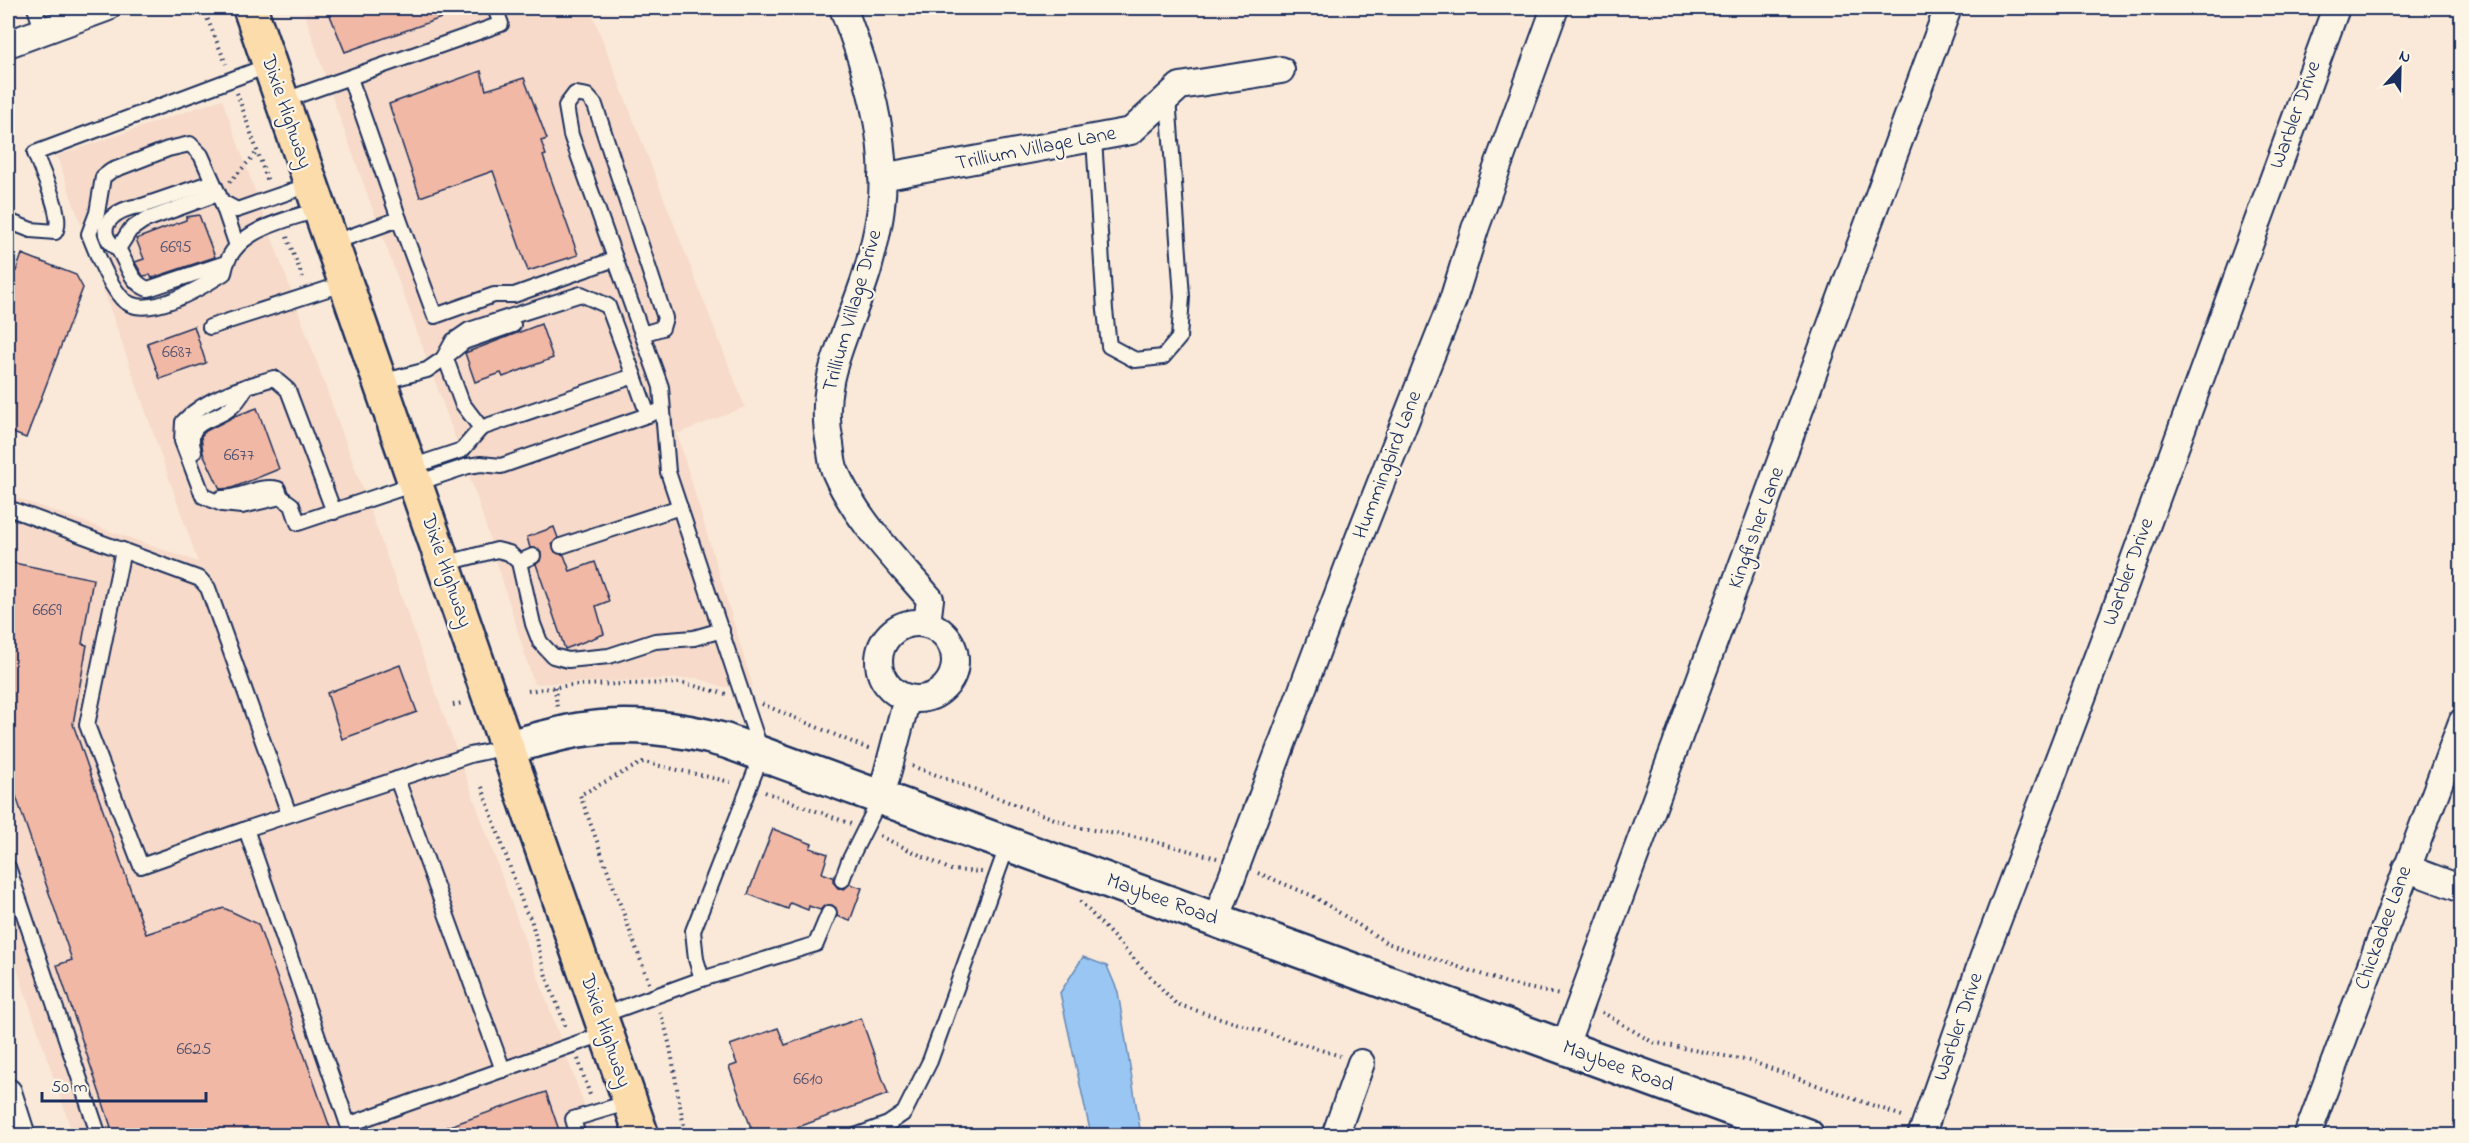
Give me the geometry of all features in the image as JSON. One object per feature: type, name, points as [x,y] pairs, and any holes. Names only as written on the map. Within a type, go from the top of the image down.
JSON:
[{"type":"main road","name":"Dixie Highway","points":[[250,8],[642,1136]]},
{"type":"main road","name":"Maybee Road","points":[[507,747],[580,730],[623,726],[696,732],[762,754],[1808,1136]]},
{"type":"street","points":[[8,44],[106,8]]},
{"type":"street","name":"Trillium Village Drive","points":[[843,8],[875,103],[882,177],[881,207],[868,270],[836,354],[828,386],[826,427],[835,470],[859,514],[930,599],[927,624]]},
{"type":"street","name":"Hummingbird Lane","points":[[1216,920],[1359,538],[1453,300],[1475,229],[1555,8]]},
{"type":"street","name":"Kingfisher Lane","points":[[1564,1048],[1948,8]]},
{"type":"street","name":"Warbler Drive","points":[[1921,1136],[1984,956],[2124,587],[2336,8]]},
{"type":"street","name":"Trillium Village Lane","points":[[882,177],[1131,131],[1180,86],[1281,70]]},
{"type":"street","points":[[912,622],[927,624],[941,631],[951,642],[956,656],[954,672],[948,685],[936,695],[922,699],[907,698],[893,692],[884,680],[879,666],[880,651],[886,637],[898,628],[912,622]]},
{"type":"street","points":[[880,797],[907,698]]},
{"type":"street","name":"Chickadee Lane","points":[[2307,1136],[2462,722]]},
{"type":"street","points":[[2406,868],[2462,890]]},
{"type":"street","points":[[1336,1132],[1361,1063]]},
{"type":"street","points":[[8,1092],[16,1126]]},
{"type":"lane","points":[[35,8],[43,32]]},
{"type":"lane","points":[[282,101],[501,24],[495,8]]},
{"type":"lane","points":[[8,221],[31,230],[55,232],[59,226],[58,214],[35,153],[270,65]]},
{"type":"lane","points":[[350,78],[435,315],[494,295],[514,295],[615,259]]},
{"type":"lane","points":[[642,334],[662,328],[665,318],[595,105],[587,96],[575,94],[566,105],[571,135],[615,259],[661,387],[668,472],[762,754],[693,931],[696,959],[702,979]]},
{"type":"lane","points":[[1094,139],[1109,346],[1135,360],[1163,357],[1179,338],[1182,297],[1168,97]]},
{"type":"lane","points":[[237,246],[220,191],[201,155],[190,144],[168,149],[111,171],[103,177],[97,213],[89,234],[99,260],[121,298],[140,307],[156,306],[210,282],[224,273],[226,263],[247,235],[282,222],[316,196]]},
{"type":"lane","points":[[220,191],[237,210],[274,197],[316,196]]},
{"type":"lane","points":[[118,249],[130,230],[143,221],[220,191]]},
{"type":"lane","points":[[220,191],[132,206],[116,212],[107,225],[106,236],[108,242],[118,249],[133,279],[140,286],[148,289],[226,263]]},
{"type":"lane","points":[[332,243],[399,219]]},
{"type":"lane","points":[[210,327],[346,283]]},
{"type":"lane","points":[[381,382],[427,370],[442,359],[453,341],[468,330],[581,294],[608,306],[648,415]]},
{"type":"lane","points":[[442,359],[447,362],[462,403],[481,428]]},
{"type":"lane","points":[[334,512],[288,390],[274,378],[247,386],[195,410],[183,423],[182,441],[203,496],[222,504],[243,506],[281,497],[292,505],[298,523],[334,512],[414,476],[462,450],[481,428],[634,376]]},
{"type":"lane","points":[[414,476],[481,464],[501,466],[662,410]]},
{"type":"lane","points":[[561,546],[680,507]]},
{"type":"lane","points":[[8,508],[200,579],[208,588],[289,814]]},
{"type":"lane","points":[[123,550],[87,725],[141,866],[470,754],[507,747]]},
{"type":"lane","points":[[443,564],[497,550],[509,553],[519,562],[533,624],[540,642],[553,656],[568,660],[609,656],[655,641],[694,638],[722,630]]},
{"type":"lane","points":[[519,562],[533,556]]},
{"type":"lane","points":[[397,779],[502,1070]]},
{"type":"lane","points":[[842,880],[880,797]]},
{"type":"lane","points":[[246,829],[351,1130],[572,1045],[654,997],[702,979],[816,944],[829,913]]},
{"type":"lane","points":[[855,1136],[888,1124],[904,1113],[930,1061],[1008,844]]},
{"type":"lane","points":[[8,867],[99,1136]]},
{"type":"lane","points":[[578,1136],[573,1119],[630,1101]]},
{"type":"path","points":[[203,8],[232,80],[274,197]]},
{"type":"path","points":[[220,191],[258,152]]},
{"type":"path","points":[[282,222],[309,295]]},
{"type":"path","points":[[555,687],[558,709]]},
{"type":"path","points":[[453,705],[463,703]]},
{"type":"path","points":[[482,787],[525,910],[531,919],[546,976],[580,1063]]},
{"type":"path","points":[[580,795],[654,997],[666,1036],[677,1098],[687,1136]]},
{"type":"shaded area","points":[[303,8],[590,8],[745,407],[677,434],[753,687],[724,687],[697,678],[534,684],[478,501],[329,88]]},
{"type":"shaded area","points":[[222,99],[595,1135],[73,1135],[8,942],[8,495],[198,562],[57,156]]},
{"type":"water","points":[[1083,957],[1107,966],[1118,992],[1141,1135],[1091,1135],[1060,993]]},
{"type":"building","points":[[327,8],[464,8],[464,10],[345,52]]},
{"type":"building","points":[[481,71],[486,90],[524,78],[547,139],[541,141],[546,155],[543,156],[578,255],[528,271],[493,171],[420,197],[389,104]]},
{"type":"building","points":[[199,215],[215,257],[152,278],[150,275],[143,276],[135,262],[144,259],[136,239],[186,220],[186,217]]},
{"type":"building","points":[[22,254],[76,275],[83,288],[26,438],[8,431],[8,268],[16,271]]},
{"type":"building","points":[[541,324],[553,358],[503,377],[501,373],[475,382],[465,353]]},
{"type":"building","points":[[194,326],[206,363],[160,379],[147,343]]},
{"type":"building","points":[[257,408],[279,469],[232,488],[220,489],[203,453],[201,436],[235,416]]},
{"type":"building","points":[[554,527],[558,538],[552,544],[555,552],[564,555],[570,571],[595,562],[609,601],[596,606],[604,634],[565,649],[536,564],[540,561],[541,553],[538,549],[530,548],[527,537]]},
{"type":"building","points":[[9,562],[93,579],[82,644],[87,645],[73,724],[146,934],[224,908],[258,924],[333,1136],[114,1136],[57,965],[72,960],[8,773]]},
{"type":"building","points":[[400,665],[417,712],[342,739],[327,693]]},
{"type":"building","points":[[773,829],[812,844],[810,848],[828,854],[822,873],[833,877],[833,882],[838,888],[844,889],[850,884],[862,888],[850,921],[837,916],[836,908],[832,905],[824,906],[820,910],[809,906],[808,910],[790,903],[788,909],[748,894]]},
{"type":"building","points":[[861,1018],[888,1094],[774,1136],[754,1136],[729,1067],[737,1064],[730,1045],[778,1028],[785,1045]]},
{"type":"building","points":[[546,1092],[561,1136],[431,1136],[430,1133]]}]
